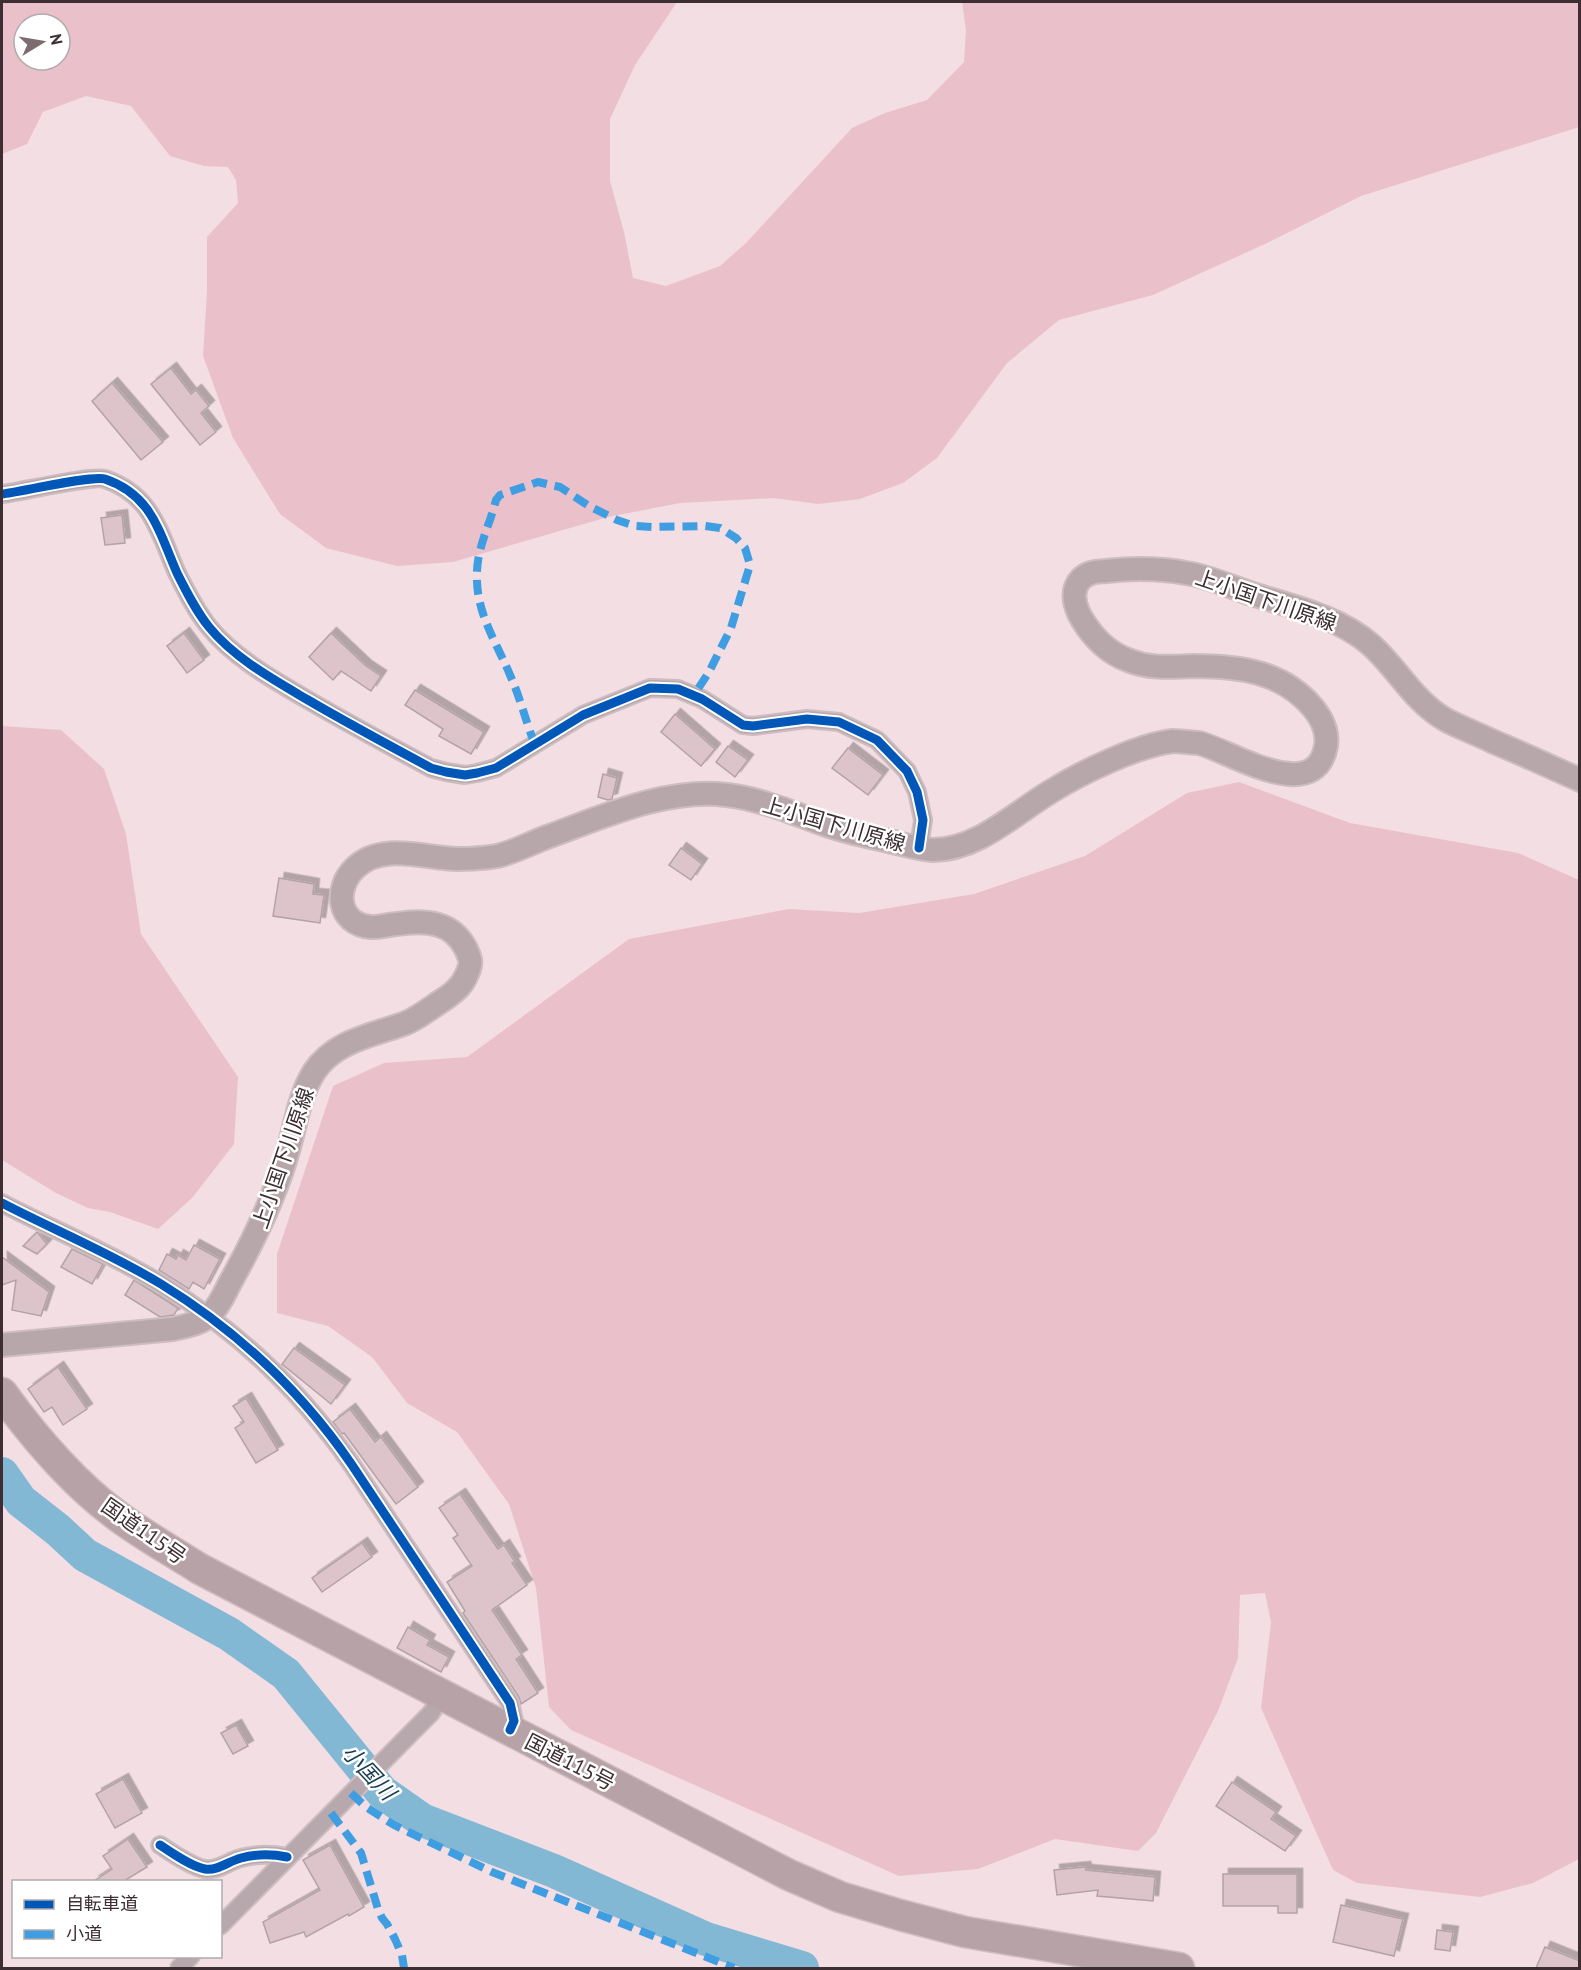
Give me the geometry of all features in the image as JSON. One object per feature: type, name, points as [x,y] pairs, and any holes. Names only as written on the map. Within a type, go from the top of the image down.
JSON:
[{"type":"highway","name":"国道115号","points":[[2,1393],[16,1414],[73,1478],[115,1514],[200,1569],[789,1875],[840,1897],[965,1932],[1128,1964],[1179,1968]]},
{"type":"main road","name":"上小国下川原線","points":[[209,1316],[257,1233],[273,1198],[301,1100],[316,1069],[335,1050],[365,1035],[410,1022],[453,993],[466,981],[470,962],[464,943],[450,929],[429,921],[375,928],[360,924],[348,916],[342,904],[344,885],[351,872],[359,864],[373,856],[397,853],[464,859],[499,855],[629,808],[679,795],[700,793],[730,795],[763,802],[839,830],[934,850],[965,845],[994,829],[1056,788],[1129,752],[1173,741],[1197,742],[1270,771],[1293,774],[1309,770],[1317,764],[1325,749],[1326,737],[1323,722],[1312,706],[1288,684],[1259,672],[1201,666],[1157,668],[1126,660],[1098,641],[1079,616],[1074,597],[1079,580],[1092,573],[1134,568],[1190,573],[1309,612],[1345,627],[1371,645],[1423,705],[1446,720],[1580,780]]},
{"type":"main road","points":[[2,1345],[173,1329],[198,1323],[209,1316]]},
{"type":"street","points":[[2,494],[103,478],[136,496],[159,527],[187,593],[210,628],[223,641],[269,677],[351,726],[432,768],[465,775],[496,768],[583,715],[650,688],[678,689],[702,699],[743,725],[753,726],[807,719],[839,722],[877,740],[907,771],[917,792],[923,820],[919,848]]},
{"type":"street","points":[[2,1203],[161,1284],[240,1340],[291,1389],[328,1431],[510,1704],[514,1721],[510,1730]]},
{"type":"street","points":[[222,1924],[431,1713],[442,1696]]},
{"type":"street","points":[[160,1845],[200,1868],[208,1870],[241,1858],[274,1855],[287,1857]]},
{"type":"shaded area","points":[[2,2],[677,2],[635,65],[610,119],[610,181],[624,232],[633,278],[666,286],[720,266],[746,243],[852,128],[885,113],[927,100],[964,62],[966,30],[962,2],[1579,2],[1579,127],[1361,196],[1267,243],[1153,295],[1059,320],[1007,363],[937,458],[903,483],[860,499],[818,504],[774,498],[680,503],[608,517],[453,562],[397,566],[326,548],[280,514],[233,438],[203,356],[207,291],[207,237],[238,203],[236,180],[228,167],[204,166],[170,156],[131,106],[86,96],[43,112],[27,144],[2,154]]},
{"type":"shaded area","points":[[2,726],[61,730],[104,769],[126,834],[141,934],[238,1077],[234,1144],[192,1198],[158,1229],[110,1212],[88,1208],[56,1193],[2,1160]]},
{"type":"shaded area","points":[[1239,782],[1350,823],[1518,853],[1579,880],[1579,1859],[1533,1883],[1480,1897],[1357,1883],[1333,1870],[1261,1708],[1271,1622],[1265,1593],[1240,1595],[1238,1658],[1218,1711],[1156,1833],[1138,1851],[1055,1839],[978,1869],[899,1876],[571,1730],[549,1707],[536,1588],[509,1504],[457,1432],[407,1403],[372,1357],[328,1326],[277,1313],[277,1254],[333,1086],[384,1063],[467,1057],[629,939],[789,909],[859,913],[974,894],[1085,856],[1187,793]]},
{"type":"building","points":[[171,368],[191,394],[196,390],[209,406],[201,413],[216,432],[200,445],[151,384]]},
{"type":"building","points":[[112,383],[163,442],[141,460],[92,401]]},
{"type":"building","points":[[122,515],[125,543],[105,545],[101,518]]},
{"type":"building","points":[[184,633],[204,660],[187,673],[167,646]]},
{"type":"building","points":[[331,633],[366,666],[381,676],[371,691],[341,671],[333,680],[309,657]]},
{"type":"building","points":[[415,690],[484,732],[471,754],[439,736],[443,729],[405,705]]},
{"type":"building","points":[[675,714],[715,749],[701,766],[661,732]]},
{"type":"building","points":[[728,746],[748,760],[735,777],[716,762]]},
{"type":"building","points":[[848,748],[883,775],[868,795],[832,768]]},
{"type":"building","points":[[603,774],[617,778],[612,799],[598,797]]},
{"type":"building","points":[[681,848],[702,864],[691,880],[669,865]]},
{"type":"building","points":[[279,878],[314,884],[313,894],[324,895],[320,923],[273,916]]},
{"type":"building","points":[[37,1232],[47,1244],[37,1254],[23,1246]]},
{"type":"building","points":[[194,1245],[220,1259],[204,1289],[193,1282],[189,1289],[159,1270],[167,1254],[176,1259],[178,1255],[186,1260]]},
{"type":"building","points":[[72,1249],[103,1264],[92,1284],[61,1267]]},
{"type":"building","points":[[2,1257],[49,1292],[41,1316],[12,1310],[16,1280],[2,1285]]},
{"type":"building","points":[[134,1280],[178,1308],[174,1315],[160,1317],[125,1295]]},
{"type":"building","points":[[294,1348],[345,1385],[331,1404],[282,1364]]},
{"type":"building","points":[[58,1367],[87,1409],[63,1425],[52,1407],[44,1412],[28,1389]]},
{"type":"building","points":[[246,1398],[278,1450],[256,1463],[235,1428],[244,1422],[233,1406]]},
{"type":"building","points":[[350,1409],[375,1442],[381,1437],[418,1487],[396,1504],[344,1433],[342,1434],[333,1422]]},
{"type":"building","points":[[460,1494],[498,1549],[504,1545],[515,1562],[512,1563],[527,1585],[492,1610],[522,1655],[516,1659],[538,1693],[521,1704],[519,1697],[463,1613],[465,1611],[447,1582],[472,1566],[453,1538],[458,1535],[439,1508]]},
{"type":"building","points":[[362,1543],[372,1557],[322,1592],[312,1578]]},
{"type":"building","points":[[408,1627],[430,1640],[427,1645],[449,1657],[441,1672],[397,1648]]},
{"type":"building","points":[[236,1725],[248,1746],[233,1754],[221,1733]]},
{"type":"building","points":[[123,1779],[142,1813],[115,1828],[96,1794]]},
{"type":"building","points":[[1232,1782],[1276,1812],[1271,1819],[1296,1836],[1285,1851],[1216,1806]]},
{"type":"building","points":[[128,1839],[147,1867],[126,1880],[96,1880],[112,1869],[103,1856]]},
{"type":"building","points":[[330,1845],[364,1907],[306,1937],[304,1932],[270,1943],[263,1922],[320,1890],[303,1860]]},
{"type":"building","points":[[1085,1867],[1086,1870],[1155,1877],[1153,1901],[1097,1896],[1098,1890],[1057,1895],[1054,1870]]},
{"type":"building","points":[[1223,1874],[1297,1874],[1297,1913],[1278,1913],[1278,1906],[1223,1906]]},
{"type":"building","points":[[1341,1905],[1403,1919],[1394,1956],[1333,1942]]},
{"type":"building","points":[[1437,1930],[1453,1932],[1450,1951],[1435,1949]]},
{"type":"building","points":[[1545,1947],[1580,1961],[1580,1968],[1536,1968]]},
{"type":"waterway","name":"小国川","points":[[2,1474],[21,1501],[85,1555],[229,1634],[286,1674],[382,1792],[422,1820],[554,1871],[706,1939],[802,1968]]},
{"type":"marked path","points":[[535,745],[514,683],[483,612],[477,586],[477,571],[482,544],[496,500],[500,495],[538,482],[560,487],[589,506],[635,526],[720,528],[736,538],[745,548],[750,565],[731,628],[709,672],[694,695]]},
{"type":"marked path","points":[[351,1793],[366,1807],[394,1825],[492,1872],[734,1968]]},
{"type":"marked path","points":[[331,1813],[361,1853],[378,1909],[395,1939],[402,1955],[404,1968]]},
{"type":"cycle path","points":[[2,494],[98,478],[121,486],[144,505],[159,529],[177,573],[196,608],[209,627],[230,649],[282,685],[431,768],[465,775],[496,768],[583,715],[650,688],[678,689],[702,699],[743,725],[753,726],[807,719],[839,722],[877,740],[907,771],[917,792],[923,820],[919,848]]},
{"type":"cycle path","points":[[2,1203],[161,1284],[215,1321],[266,1364],[312,1412],[352,1465],[510,1703],[514,1721],[510,1730]]},
{"type":"cycle path","points":[[160,1845],[188,1863],[205,1869],[214,1869],[237,1859],[252,1856],[287,1857]]}]
